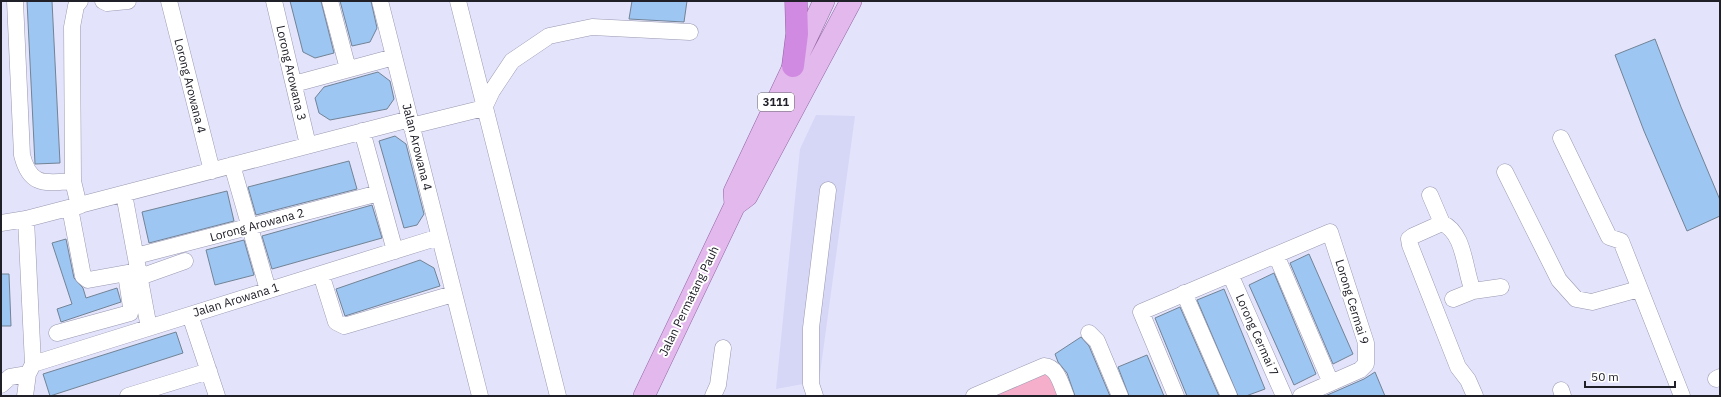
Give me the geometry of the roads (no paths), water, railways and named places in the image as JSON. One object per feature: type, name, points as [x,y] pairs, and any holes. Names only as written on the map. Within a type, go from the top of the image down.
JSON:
[{"type":"highway","points":[[793,66],[797,34],[796,1]]},
{"type":"main road","name":"Jalan Permatang Pauh","points":[[735,205],[734,192],[824,1]]},
{"type":"main road","name":"Jalan Permatang Pauh","points":[[644,396],[735,205],[747,196],[851,1]]},
{"type":"street","points":[[15,1],[22,155],[25,166],[36,179],[42,183],[73,181]]},
{"type":"street","points":[[80,1],[76,6],[72,27],[73,181],[74,207],[84,276],[88,280],[185,261]]},
{"type":"street","points":[[103,1],[107,3],[128,1]]},
{"type":"street","name":"Lorong Arowana 4","points":[[169,1],[212,171]]},
{"type":"street","name":"Lorong Arowana 3","points":[[274,1],[308,145]]},
{"type":"street","points":[[330,1],[348,69]]},
{"type":"street","name":"Jalan Arowana 4","points":[[380,1],[453,294]]},
{"type":"street","points":[[458,1],[558,396]]},
{"type":"street","points":[[484,108],[492,91],[512,61],[549,36],[592,27],[690,32]]},
{"type":"street","points":[[294,84],[394,56]]},
{"type":"street","points":[[1,222],[26,219],[74,207],[362,131],[484,108]]},
{"type":"street","points":[[362,131],[394,250]]},
{"type":"street","points":[[1561,138],[1609,236],[1621,241],[1682,396]]},
{"type":"street","points":[[232,165],[268,290]]},
{"type":"street","points":[[1505,172],[1559,280],[1576,299],[1592,302],[1639,289]]},
{"type":"street","points":[[813,390],[811,328],[828,190]]},
{"type":"street","name":"Lorong Arowana 2","points":[[135,270],[250,227],[379,193]]},
{"type":"street","points":[[124,194],[135,270],[149,328]]},
{"type":"street","points":[[1430,195],[1442,223],[1449,226],[1456,234],[1473,291]]},
{"type":"street","points":[[25,396],[31,369],[26,219]]},
{"type":"street","points":[[1442,223],[1413,236],[1410,239],[1410,245],[1458,367],[1468,380],[1475,396]]},
{"type":"street","name":"Lorong Cermai 9","points":[[1276,255],[1330,232],[1366,343],[1366,364],[1360,370],[1331,383]]},
{"type":"street","name":"Jalan Arowana 1","points":[[1,385],[10,377],[149,328],[439,237]]},
{"type":"street","points":[[1176,396],[1141,312],[1276,255],[1331,383],[1301,396]]},
{"type":"street","points":[[58,333],[130,313],[135,270]]},
{"type":"street","points":[[321,274],[336,322],[344,326],[453,294],[480,396]]},
{"type":"street","name":"Lorong Cermai 7","points":[[1230,274],[1284,396]]},
{"type":"street","points":[[1453,299],[1473,291],[1501,287]]},
{"type":"street","points":[[1184,293],[1229,396]]},
{"type":"street","points":[[190,315],[217,396]]},
{"type":"street","points":[[1089,333],[1097,341],[1120,396]]},
{"type":"street","points":[[713,396],[718,386],[723,348]]},
{"type":"street","points":[[974,396],[1044,366],[1049,366],[1055,370],[1066,396]]},
{"type":"street","points":[[128,396],[209,371]]}]
